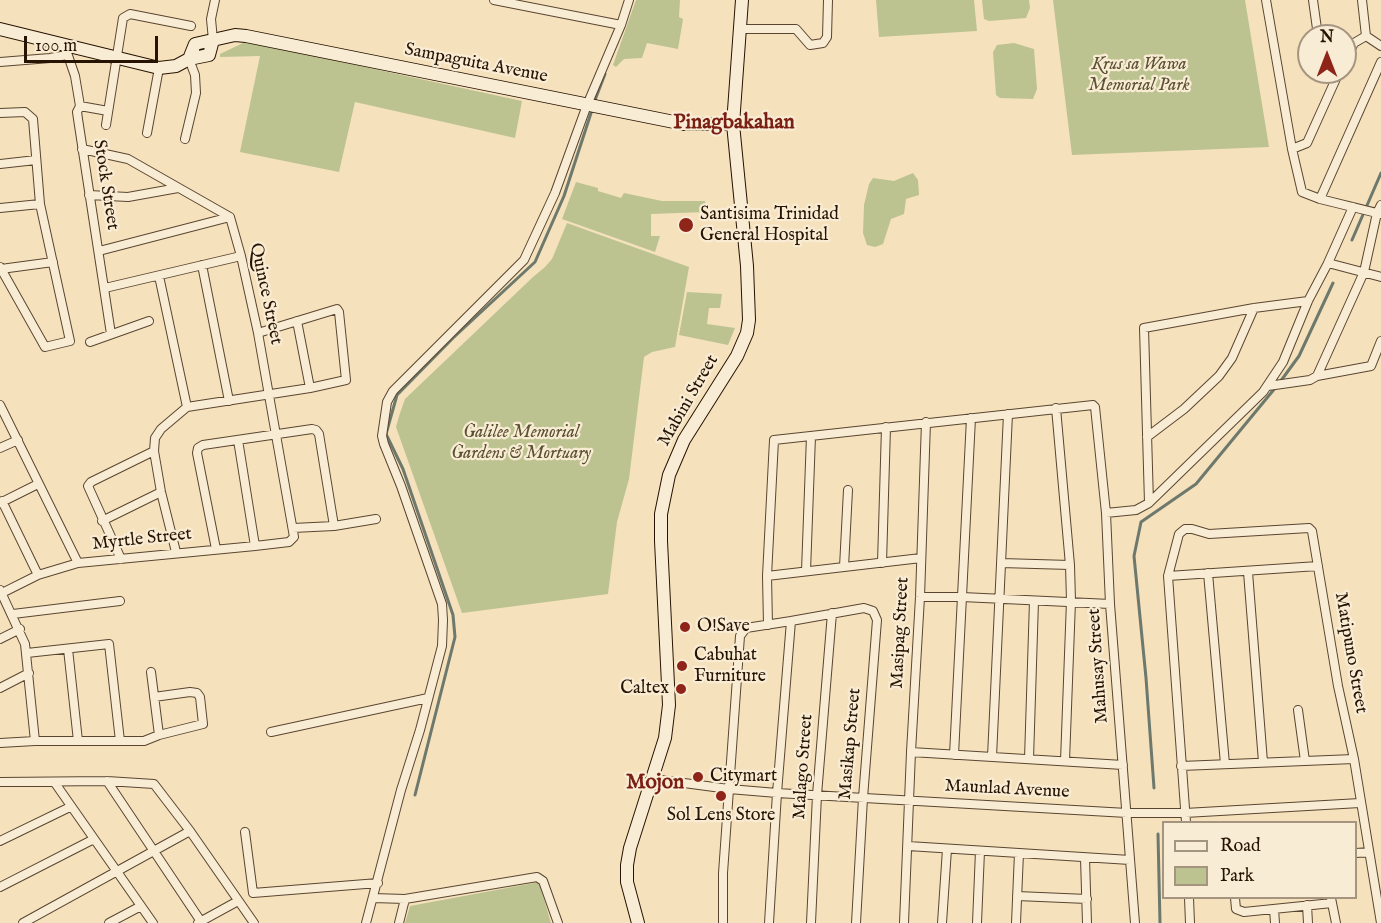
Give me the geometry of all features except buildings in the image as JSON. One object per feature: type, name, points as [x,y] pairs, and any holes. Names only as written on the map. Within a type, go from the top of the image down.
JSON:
[{"type":"main road","name":"Mabini Street","points":[[638,923],[627,882],[627,865],[630,848],[654,779],[665,738],[669,705],[661,514],[669,476],[684,440],[737,356],[747,333],[749,320],[747,266],[733,124],[738,29],[742,0]]},
{"type":"main road","points":[[0,29],[66,49],[117,56],[159,68],[176,66],[189,59],[209,55],[213,40]]},
{"type":"main road","name":"Sampaguita Avenue","points":[[213,40],[235,35],[246,36],[684,124],[733,124]]},
{"type":"street","points":[[213,40],[211,19],[215,0]]},
{"type":"street","points":[[494,0],[621,25]]},
{"type":"street","points":[[366,923],[442,646],[442,603],[402,486],[382,436],[387,402],[400,384],[524,260],[555,193],[629,0]]},
{"type":"street","points":[[738,29],[796,29],[810,45],[823,43],[826,37],[828,0]]},
{"type":"street","points":[[1266,0],[1292,149],[1302,192],[1320,199],[1377,211],[1364,272],[1317,376]]},
{"type":"street","points":[[1313,0],[1316,24]]},
{"type":"street","points":[[1362,0],[1366,36],[1381,46]]},
{"type":"street","points":[[106,125],[125,15],[143,16],[191,26]]},
{"type":"street","points":[[1357,41],[1366,36]]},
{"type":"street","points":[[0,62],[66,49]]},
{"type":"street","name":"Stock Street","points":[[66,49],[75,76],[80,106],[77,112],[82,149],[111,334]]},
{"type":"street","points":[[185,140],[195,93],[195,75],[189,59]]},
{"type":"street","points":[[1320,199],[1381,62]]},
{"type":"street","points":[[147,133],[159,68]]},
{"type":"street","points":[[1292,149],[1307,143],[1334,84]]},
{"type":"street","points":[[80,106],[108,111]]},
{"type":"street","points":[[0,113],[25,112],[33,119],[40,204],[70,337],[67,343],[45,347],[1,268],[52,262]]},
{"type":"street","points":[[82,149],[128,159],[230,217]]},
{"type":"street","points":[[0,164],[36,160]]},
{"type":"street","points":[[89,195],[129,197],[178,188]]},
{"type":"street","points":[[0,208],[40,204]]},
{"type":"street","points":[[1106,513],[1136,510],[1149,503],[1270,386],[1283,362],[1308,301],[1356,208]]},
{"type":"street","points":[[99,251],[230,217]]},
{"type":"street","name":"Quince Street","points":[[230,217],[258,333],[293,528],[293,540]]},
{"type":"street","points":[[105,288],[241,256]]},
{"type":"street","points":[[1328,263],[1381,277]]},
{"type":"street","points":[[202,265],[229,401]]},
{"type":"street","points":[[159,276],[188,407]]},
{"type":"street","points":[[1149,503],[1144,328],[1254,308],[1308,301]]},
{"type":"street","points":[[1147,437],[1184,409],[1219,376],[1232,358],[1254,308]]},
{"type":"street","points":[[176,552],[161,492],[154,451],[158,434],[188,407],[310,388],[346,380],[337,309],[258,333]]},
{"type":"street","points":[[90,342],[149,321]]},
{"type":"street","points":[[297,321],[310,388]]},
{"type":"street","points":[[1270,386],[1310,380],[1317,376],[1371,366],[1381,341]]},
{"type":"street","name":"Mahusay Street","points":[[1056,408],[1090,404],[1095,407],[1106,513],[1110,604],[1135,923]]},
{"type":"street","points":[[0,405],[78,563]]},
{"type":"street","points":[[768,625],[766,576],[773,442],[776,438],[1056,408],[1070,565],[1071,602],[1065,761]]},
{"type":"street","points":[[992,757],[1008,414]]},
{"type":"street","points":[[954,755],[971,418]]},
{"type":"street","name":"Masipag Street","points":[[904,923],[911,752],[921,597],[926,422]]},
{"type":"street","points":[[882,563],[886,427]]},
{"type":"street","points":[[216,549],[197,453],[198,448],[238,440],[316,430],[319,434],[334,526]]},
{"type":"street","points":[[806,571],[811,435]]},
{"type":"street","points":[[0,448],[18,440]]},
{"type":"street","points":[[238,440],[255,546]]},
{"type":"street","points":[[121,559],[88,486],[91,482],[154,451]]},
{"type":"street","points":[[38,484],[1,502],[38,575]]},
{"type":"street","points":[[844,567],[848,490]]},
{"type":"street","points":[[102,521],[161,492]]},
{"type":"street","points":[[293,528],[334,526],[376,519]]},
{"type":"street","name":"Matipuno Street","points":[[1168,576],[1179,534],[1185,529],[1209,534],[1309,528],[1312,531],[1338,686],[1354,759],[1381,923]]},
{"type":"street","name":"Myrtle Street","points":[[1,592],[38,575],[78,563],[255,546],[293,540]]},
{"type":"street","points":[[766,576],[921,558]]},
{"type":"street","points":[[1001,563],[1070,565]]},
{"type":"street","points":[[1186,821],[1168,576],[1318,566]]},
{"type":"street","points":[[1248,572],[1263,762]]},
{"type":"street","points":[[1208,573],[1225,764]]},
{"type":"street","points":[[1,592],[20,629],[27,653],[35,741]]},
{"type":"street","points":[[921,597],[1110,604]]},
{"type":"street","points":[[13,614],[120,601]]},
{"type":"street","points":[[1029,759],[1034,601]]},
{"type":"street","name":"Masikap Street","points":[[832,613],[864,608],[873,611],[877,620],[862,798],[856,923]]},
{"type":"street","points":[[723,923],[723,873],[740,636],[746,628],[832,613]]},
{"type":"street","name":"Malago Street","points":[[811,923],[817,795],[832,613]]},
{"type":"street","points":[[769,923],[791,621]]},
{"type":"street","points":[[0,639],[20,629]]},
{"type":"street","points":[[27,653],[109,644],[120,741]]},
{"type":"street","points":[[68,649],[78,741]]},
{"type":"street","points":[[151,672],[159,735]]},
{"type":"street","points":[[0,688],[29,674]]},
{"type":"street","points":[[0,743],[144,741],[203,724],[200,697],[197,693],[154,697]]},
{"type":"street","points":[[271,732],[428,698]]},
{"type":"street","points":[[1298,710],[1305,761]]},
{"type":"street","points":[[911,752],[1123,765]]},
{"type":"street","points":[[1181,766],[1354,759]]},
{"type":"street","name":"Maunlad Avenue","points":[[654,779],[777,793],[1127,813],[1185,813],[1360,803]]},
{"type":"street","points":[[0,782],[154,784],[254,923]]},
{"type":"street","points":[[107,782],[200,922],[238,901]]},
{"type":"street","points":[[55,783],[115,872],[153,923]]},
{"type":"street","points":[[0,841],[70,807]]},
{"type":"street","points":[[23,923],[190,831]]},
{"type":"street","points":[[245,832],[253,893],[378,883]]},
{"type":"street","points":[[0,887],[94,839]]},
{"type":"street","points":[[908,846],[1130,860]]},
{"type":"street","points":[[942,923],[946,849]]},
{"type":"street","points":[[977,923],[980,850]]},
{"type":"street","points":[[1357,853],[1369,852]]},
{"type":"street","points":[[1016,923],[1019,853]]},
{"type":"street","points":[[1085,858],[1087,923]]},
{"type":"street","points":[[373,898],[405,899],[537,877],[543,881],[558,923]]},
{"type":"street","points":[[1017,896],[1087,899]]},
{"type":"street","points":[[399,923],[405,899]]},
{"type":"street","points":[[1190,899],[1190,923]]},
{"type":"street","points":[[1235,899],[1236,909],[1239,911],[1274,909],[1332,900],[1336,923]]},
{"type":"street","points":[[1307,905],[1308,923]]},
{"type":"street","points":[[109,923],[141,906]]},
{"type":"street","points":[[1274,909],[1275,923]]},
{"type":"green space","points":[[636,0],[680,0],[679,17],[683,19],[678,49],[647,43],[642,58],[624,59],[616,67],[613,65]]},
{"type":"green space","points":[[876,0],[974,0],[977,31],[879,37]]},
{"type":"green space","points":[[982,0],[1029,0],[1030,8],[1026,18],[989,21],[984,19]]},
{"type":"green space","name":"Krus sa Wawa Memorial Park","points":[[1053,0],[1245,0],[1269,147],[1072,155]]},
{"type":"green space","points":[[243,43],[254,43],[522,101],[515,138],[355,102],[339,172],[240,152],[260,56],[220,57],[220,54]]},
{"type":"green space","points":[[1014,43],[1034,49],[1037,89],[1033,99],[1000,98],[996,95],[993,52],[997,45]]},
{"type":"green space","points":[[913,173],[918,180],[919,195],[906,199],[904,214],[891,219],[883,244],[875,247],[867,245],[863,233],[864,205],[869,184],[873,178],[894,181]]},
{"type":"green space","points":[[576,182],[621,198],[624,193],[662,201],[705,201],[706,212],[651,214],[651,236],[660,236],[655,252],[562,219]]},
{"type":"green space","name":"Galilee Memorial Gardens & Mortuary","points":[[567,223],[689,267],[675,347],[652,352],[644,357],[629,479],[617,522],[608,594],[462,613],[396,427],[405,399],[552,259]]},
{"type":"green space","points":[[687,292],[722,294],[720,308],[709,308],[707,324],[735,328],[728,345],[679,335]]},
{"type":"green space","points":[[539,882],[551,923],[405,923],[410,906]]},
{"type":"waterway","points":[[595,100],[605,74]]},
{"type":"waterway","points":[[415,795],[455,637],[453,615],[403,469],[386,434],[397,395],[453,338],[535,262],[564,196],[592,110]]},
{"type":"waterway","points":[[1352,240],[1381,173]]},
{"type":"waterway","points":[[1280,382],[1299,356],[1333,283]]},
{"type":"waterway","points":[[1154,788],[1134,556],[1141,522],[1196,484],[1276,387]]},
{"type":"waterway","points":[[1158,834],[1160,923]]},
{"type":"place","name":"Santisima Trinidad General Hospital","points":[[686,225]]},
{"type":"place","name":"O!Save","points":[[685,627]]},
{"type":"place","name":"Cabuhat Furniture","points":[[682,666]]},
{"type":"place","name":"Caltex","points":[[681,689]]},
{"type":"place","name":"Citymart","points":[[698,777]]},
{"type":"place","name":"Sol Lens Store","points":[[721,796]]},
{"type":"district","name":"Pinagbakahan","points":[[734,124]]},
{"type":"district","name":"Mojon","points":[[655,784]]}]
